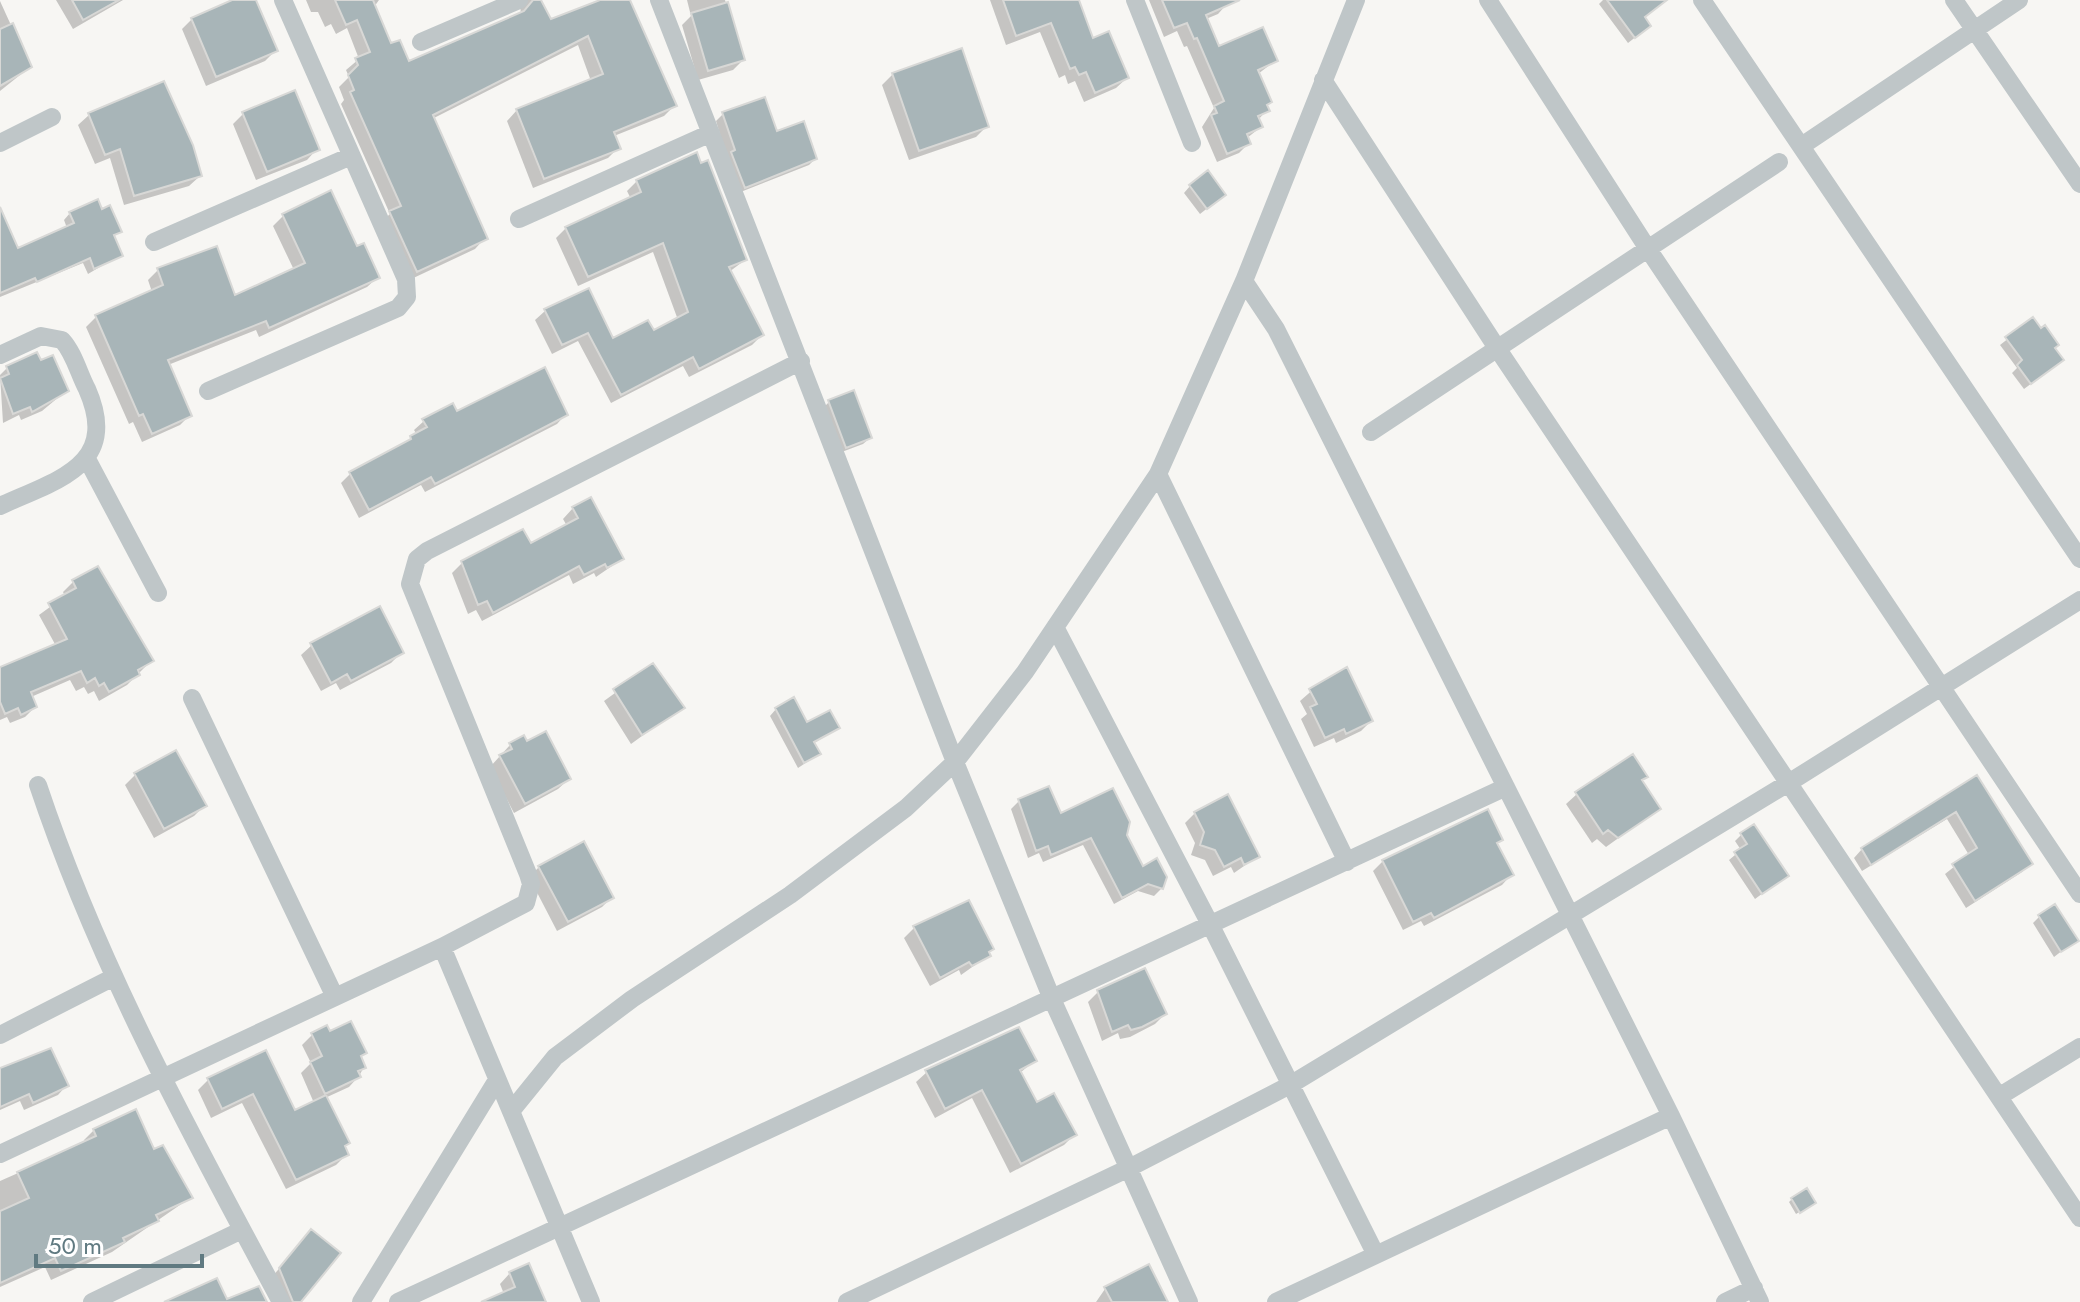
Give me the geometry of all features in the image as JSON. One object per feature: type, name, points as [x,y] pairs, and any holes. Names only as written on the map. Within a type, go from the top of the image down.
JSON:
[{"type":"street","points":[[208,391],[403,303],[408,289],[283,0]]},
{"type":"street","points":[[421,42],[519,0]]},
{"type":"street","points":[[659,0],[955,762],[1052,999],[1189,1302]]},
{"type":"street","points":[[1135,0],[1192,143]]},
{"type":"street","points":[[512,1110],[555,1057],[632,999],[860,844],[955,762],[1055,627],[1158,474],[1244,281],[1356,0]]},
{"type":"street","points":[[1488,0],[1648,249],[2080,894]]},
{"type":"street","points":[[1702,0],[1803,145],[2080,559]]},
{"type":"street","points":[[1954,0],[2080,184]]},
{"type":"street","points":[[1803,145],[2019,0]]},
{"type":"street","points":[[1323,80],[1497,348],[2080,1218]]},
{"type":"street","points":[[0,143],[52,117]]},
{"type":"street","points":[[519,219],[711,133]]},
{"type":"street","points":[[154,242],[351,156]]},
{"type":"street","points":[[1371,432],[1779,162]]},
{"type":"street","points":[[1244,281],[1276,329],[1671,1116],[1757,1295],[1725,1302]]},
{"type":"street","points":[[0,355],[49,335],[66,345],[97,417],[97,439],[87,459],[69,474],[0,506]]},
{"type":"street","points":[[0,1154],[518,909],[530,894],[531,884],[410,584],[417,559],[801,361]]},
{"type":"street","points":[[87,459],[158,593]]},
{"type":"street","points":[[1158,474],[1347,862]]},
{"type":"street","points":[[847,1302],[1129,1168],[1290,1085],[1790,782],[2080,600]]},
{"type":"street","points":[[1055,627],[1211,926],[1375,1253]]},
{"type":"street","points":[[192,698],[335,997]]},
{"type":"street","points":[[38,785],[72,881],[114,977],[281,1302]]},
{"type":"street","points":[[398,1302],[1506,787]]},
{"type":"street","points":[[442,947],[591,1302]]},
{"type":"street","points":[[0,1035],[114,977]]},
{"type":"street","points":[[2000,1096],[2080,1047]]},
{"type":"street","points":[[361,1302],[497,1080]]},
{"type":"street","points":[[1276,1302],[1671,1116]]},
{"type":"street","points":[[92,1302],[242,1230]]},
{"type":"building","points":[[72,0],[119,0],[83,20]]},
{"type":"building","points":[[232,0],[256,0],[278,51],[216,77],[191,18]]},
{"type":"building","points":[[335,0],[373,0],[391,43],[400,40],[409,61],[524,11],[533,0],[541,0],[551,19],[600,0],[630,0],[677,106],[614,132],[621,149],[544,179],[516,109],[603,74],[588,36],[433,115],[488,239],[417,272],[389,211],[401,206],[350,92],[354,90],[348,75],[358,65],[355,58],[370,52],[357,20],[346,25]]},
{"type":"building","points":[[1003,0],[1079,0],[1093,38],[1109,31],[1129,78],[1095,93],[1086,72],[1079,75],[1075,67],[1070,69],[1051,23],[1016,36]]},
{"type":"building","points":[[1162,0],[1240,0],[1206,15],[1219,46],[1263,27],[1278,61],[1258,70],[1272,102],[1267,105],[1270,111],[1258,116],[1263,127],[1247,134],[1251,144],[1227,154],[1211,115],[1217,113],[1214,106],[1224,101],[1197,38],[1194,39],[1187,23],[1174,28]]},
{"type":"building","points":[[1607,0],[1667,0],[1645,17],[1651,26],[1635,38]]},
{"type":"building","points":[[728,2],[745,60],[708,71],[691,13]]},
{"type":"building","points":[[13,23],[32,67],[0,86],[0,29]]},
{"type":"building","points":[[962,48],[989,127],[919,151],[892,73]]},
{"type":"building","points":[[164,81],[193,145],[202,176],[134,196],[120,149],[105,155],[88,113]]},
{"type":"building","points":[[295,90],[320,150],[267,172],[242,112]]},
{"type":"building","points":[[765,97],[777,131],[804,121],[817,159],[745,188],[731,152],[735,150],[722,112]]},
{"type":"building","points":[[697,152],[701,163],[708,160],[747,260],[729,267],[764,335],[699,369],[693,357],[621,395],[588,333],[562,345],[544,309],[589,288],[613,338],[648,320],[654,330],[688,312],[663,243],[588,277],[565,227],[641,192],[636,180]]},
{"type":"building","points":[[1208,170],[1226,195],[1207,209],[1189,185]]},
{"type":"building","points":[[331,190],[357,246],[364,243],[380,278],[269,328],[266,321],[168,360],[192,416],[152,434],[143,414],[139,416],[95,315],[163,285],[157,268],[217,246],[235,295],[305,263],[282,214]]},
{"type":"building","points":[[98,199],[102,209],[110,205],[122,232],[114,235],[123,256],[94,269],[90,258],[37,282],[35,278],[0,293],[0,207],[18,248],[74,223],[69,212]]},
{"type":"building","points":[[2033,317],[2041,328],[2045,325],[2059,345],[2055,348],[2064,360],[2031,384],[2017,365],[2022,360],[2005,337]]},
{"type":"building","points":[[37,352],[41,360],[53,355],[69,391],[32,412],[30,407],[13,414],[0,378],[9,374],[6,366]]},
{"type":"building","points":[[545,367],[568,415],[435,484],[431,477],[369,510],[349,472],[411,439],[410,436],[427,427],[422,419],[453,403],[457,411]]},
{"type":"building","points":[[854,390],[872,438],[846,448],[828,400]]},
{"type":"building","points":[[591,497],[624,559],[607,568],[605,564],[584,575],[579,566],[493,613],[487,601],[478,605],[461,561],[523,529],[531,543],[578,518],[572,507]]},
{"type":"building","points":[[98,566],[154,661],[138,670],[140,675],[109,692],[104,683],[99,686],[95,678],[87,683],[81,671],[31,692],[37,707],[21,715],[18,708],[5,714],[0,702],[0,667],[67,639],[48,603],[76,588],[72,580]]},
{"type":"building","points":[[380,606],[404,653],[351,681],[347,674],[331,683],[310,643]]},
{"type":"building","points":[[653,663],[685,708],[642,735],[613,689]]},
{"type":"building","points":[[1347,667],[1373,721],[1346,734],[1344,729],[1325,738],[1310,707],[1317,704],[1309,689]]},
{"type":"building","points":[[794,697],[807,722],[830,710],[840,728],[814,742],[821,754],[804,763],[775,708]]},
{"type":"building","points":[[546,731],[571,779],[525,804],[499,755],[512,749],[509,743],[524,735],[527,741]]},
{"type":"building","points":[[176,750],[207,806],[164,829],[134,773]]},
{"type":"building","points":[[1633,754],[1648,777],[1642,780],[1661,809],[1618,838],[1608,830],[1603,834],[1575,792]]},
{"type":"building","points":[[1977,775],[2033,864],[1975,901],[1952,864],[1977,848],[1956,812],[1871,865],[1861,848]]},
{"type":"building","points":[[1049,786],[1061,813],[1113,788],[1130,822],[1127,835],[1143,866],[1157,858],[1167,877],[1163,889],[1148,884],[1122,898],[1091,838],[1051,855],[1048,846],[1036,851],[1018,799]]},
{"type":"building","points":[[1228,794],[1260,857],[1244,865],[1241,858],[1224,867],[1215,850],[1200,845],[1204,832],[1194,812]]},
{"type":"building","points":[[1488,809],[1503,840],[1497,843],[1514,875],[1434,918],[1431,913],[1413,922],[1382,860]]},
{"type":"building","points":[[1754,824],[1789,876],[1762,894],[1734,852],[1747,844],[1740,833]]},
{"type":"building","points":[[584,841],[614,898],[568,922],[538,866]]},
{"type":"building","points":[[969,900],[994,949],[989,952],[991,956],[972,966],[969,962],[940,978],[913,926]]},
{"type":"building","points":[[2055,904],[2079,941],[2061,952],[2038,915]]},
{"type":"building","points":[[1145,968],[1167,1014],[1142,1027],[1131,1030],[1128,1025],[1112,1032],[1097,990]]},
{"type":"building","points":[[351,1021],[367,1053],[361,1056],[366,1068],[358,1071],[361,1077],[325,1094],[310,1062],[322,1056],[311,1033],[327,1025],[330,1031]]},
{"type":"building","points":[[1019,1027],[1037,1061],[1020,1070],[1037,1102],[1054,1093],[1077,1135],[1021,1164],[982,1090],[945,1109],[925,1070]]},
{"type":"building","points":[[51,1048],[69,1086],[33,1103],[29,1094],[0,1107],[0,1068]]},
{"type":"building","points":[[266,1050],[295,1110],[326,1095],[350,1143],[345,1146],[349,1155],[296,1180],[253,1094],[222,1109],[207,1078]]},
{"type":"building","points":[[136,1109],[154,1149],[163,1145],[193,1198],[156,1215],[159,1221],[123,1238],[125,1242],[61,1271],[55,1258],[0,1283],[0,1211],[29,1198],[17,1172],[96,1136],[93,1129]]},
{"type":"building","points":[[1807,1188],[1816,1203],[1800,1213],[1791,1198]]},
{"type":"building","points":[[311,1229],[341,1253],[301,1302],[293,1302],[279,1268]]},
{"type":"building","points":[[529,1263],[546,1302],[481,1302],[515,1287],[509,1272]]},
{"type":"building","points":[[1149,1264],[1168,1302],[1112,1302],[1104,1287]]},
{"type":"building","points":[[217,1278],[227,1299],[259,1286],[267,1302],[164,1302]]}]
